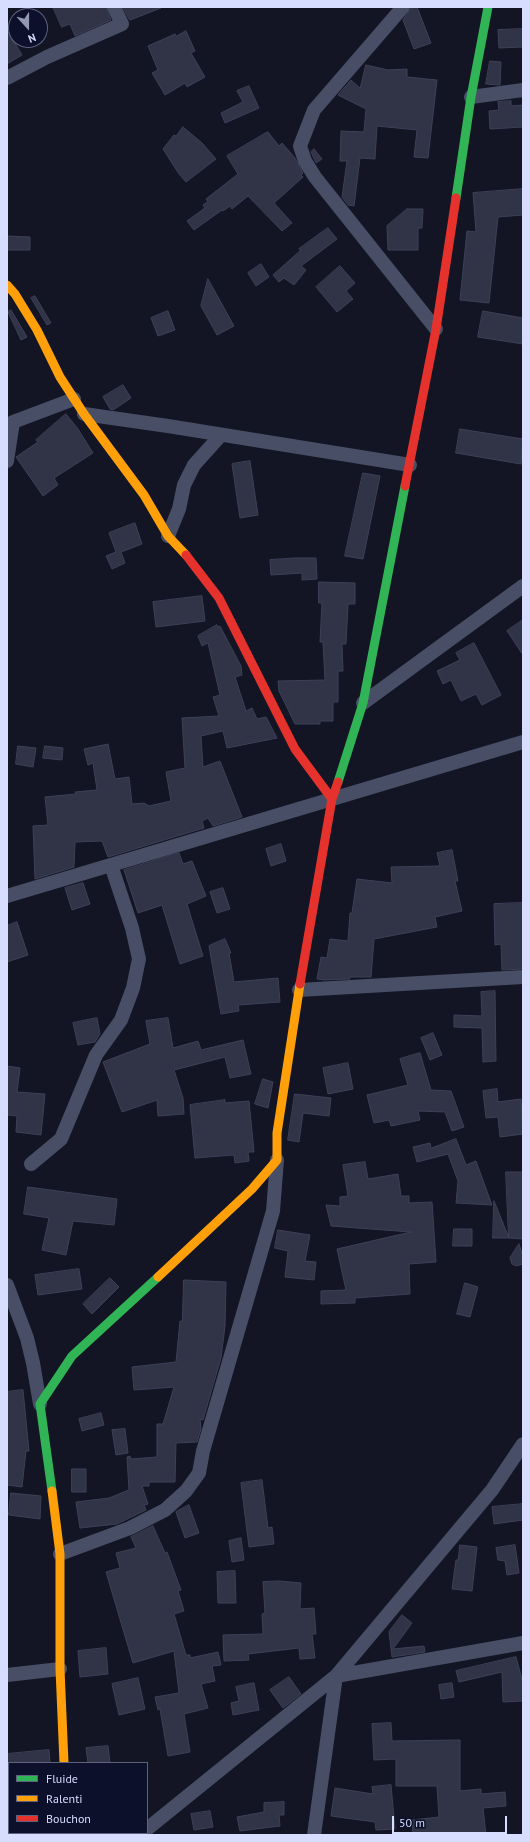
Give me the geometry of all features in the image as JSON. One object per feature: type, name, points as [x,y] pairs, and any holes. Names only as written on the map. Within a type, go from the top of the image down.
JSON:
[{"type":"street","points":[[7,78],[47,57],[122,24],[114,7]]},
{"type":"street","points":[[402,7],[381,34],[314,110],[300,146],[305,161],[315,177],[436,329]]},
{"type":"street","points":[[60,1554],[130,1528],[165,1510],[186,1491],[199,1473],[203,1451],[273,1211],[277,1160],[277,1133],[299,990],[332,798],[363,703],[410,465],[436,329],[471,97],[488,7]]},
{"type":"street","points":[[471,97],[523,90]]},
{"type":"street","points":[[7,285],[19,300],[37,330],[60,377],[84,414],[144,495],[168,536],[188,557],[219,598],[295,748],[332,798]]},
{"type":"street","points":[[7,461],[10,422],[74,399]]},
{"type":"street","points":[[84,414],[410,465]]},
{"type":"street","points":[[168,536],[179,509],[184,485],[194,465],[220,435]]},
{"type":"street","points":[[363,703],[523,586]]},
{"type":"street","points":[[7,896],[523,742]]},
{"type":"street","points":[[31,1164],[62,1139],[96,1055],[121,1020],[133,988],[139,959],[132,928],[111,865]]},
{"type":"street","points":[[299,990],[523,977]]},
{"type":"street","points":[[40,1404],[72,1356],[252,1189],[277,1160]]},
{"type":"street","points":[[7,1285],[27,1338],[33,1363],[60,1554],[60,1669],[64,1762]]},
{"type":"street","points":[[148,1828],[336,1676],[492,1490],[523,1444]]},
{"type":"street","points":[[336,1676],[523,1643]]},
{"type":"street","points":[[7,1676],[60,1669]]},
{"type":"street","points":[[314,1835],[336,1676]]},
{"type":"building","points":[[53,7],[106,7],[111,20],[75,36],[70,24],[62,27]]},
{"type":"building","points":[[123,7],[161,7],[161,8],[130,20]]},
{"type":"building","points":[[417,7],[431,43],[414,49],[403,20],[411,8]]},
{"type":"building","points":[[523,29],[523,47],[499,48],[498,30]]},
{"type":"building","points":[[7,30],[8,48],[18,48],[22,55],[7,64]]},
{"type":"building","points":[[186,31],[195,51],[191,53],[205,77],[187,87],[185,83],[165,95],[152,73],[158,70],[148,46],[175,34],[176,36]]},
{"type":"building","points":[[490,61],[501,62],[500,85],[486,84]]},
{"type":"building","points":[[366,65],[388,70],[407,69],[407,77],[437,80],[428,158],[414,157],[417,130],[377,126],[375,159],[360,158],[354,206],[348,205],[342,197],[347,161],[340,161],[341,131],[364,132],[366,109],[338,95],[351,80],[360,88]]},
{"type":"building","points":[[249,86],[259,108],[225,123],[221,113],[243,102],[237,91]]},
{"type":"building","points":[[511,101],[511,106],[523,105],[523,127],[490,129],[489,111],[499,110],[498,102]]},
{"type":"building","points":[[183,127],[202,143],[216,159],[186,182],[163,149],[174,135],[176,136]]},
{"type":"building","points":[[268,132],[279,146],[282,143],[295,158],[303,173],[301,175],[303,177],[274,203],[292,223],[282,231],[248,196],[232,209],[230,206],[223,211],[222,210],[194,230],[187,221],[205,208],[203,205],[208,202],[206,199],[238,174],[227,156]]},
{"type":"building","points":[[314,149],[322,159],[316,163],[311,152]]},
{"type":"building","points":[[523,189],[523,215],[498,217],[489,303],[460,300],[467,231],[476,232],[473,193]]},
{"type":"building","points":[[407,209],[423,209],[422,228],[418,228],[418,250],[388,250],[387,226]]},
{"type":"building","points":[[328,228],[337,239],[301,266],[306,270],[294,285],[284,278],[279,282],[273,275],[301,250],[299,249]]},
{"type":"building","points":[[7,236],[30,237],[30,250],[7,250]]},
{"type":"building","points":[[261,264],[269,277],[256,286],[248,273]]},
{"type":"building","points":[[340,266],[355,283],[346,291],[353,299],[337,312],[316,287]]},
{"type":"building","points":[[208,279],[234,326],[217,335],[201,306]]},
{"type":"building","points":[[35,296],[51,323],[47,325],[31,298]]},
{"type":"building","points":[[11,310],[27,337],[21,340],[8,312]]},
{"type":"building","points":[[168,311],[175,330],[158,336],[151,318]]},
{"type":"building","points":[[483,311],[523,318],[523,344],[478,337]]},
{"type":"building","points":[[123,385],[131,398],[113,410],[110,409],[103,397]]},
{"type":"building","points":[[66,414],[78,429],[93,453],[54,478],[58,485],[43,496],[16,457],[38,442],[36,440]]},
{"type":"building","points":[[460,429],[523,439],[521,464],[456,453]]},
{"type":"building","points":[[250,461],[258,515],[240,518],[232,464]]},
{"type":"building","points":[[363,473],[380,476],[363,559],[345,556]]},
{"type":"building","points":[[135,523],[142,544],[121,552],[125,563],[112,569],[106,556],[116,552],[109,533]]},
{"type":"building","points":[[316,558],[317,579],[302,580],[302,573],[271,575],[270,560]]},
{"type":"building","points":[[319,582],[355,583],[355,604],[348,604],[346,644],[342,644],[343,671],[338,671],[338,702],[333,702],[333,721],[320,721],[320,724],[295,724],[279,691],[278,681],[325,680],[323,642],[320,642],[322,603],[319,603]]},
{"type":"building","points":[[202,596],[205,621],[156,627],[153,602]]},
{"type":"building","points":[[523,620],[523,655],[507,631]]},
{"type":"building","points":[[217,625],[218,627],[220,626],[241,666],[242,675],[235,677],[246,711],[252,708],[257,719],[266,717],[277,738],[227,748],[223,731],[201,736],[203,767],[220,761],[242,817],[213,826],[208,818],[202,821],[204,828],[108,857],[102,841],[75,842],[74,867],[35,879],[33,826],[48,825],[45,797],[97,790],[93,763],[88,765],[84,749],[108,744],[115,779],[129,777],[132,804],[144,803],[149,806],[171,801],[166,772],[185,768],[182,718],[219,716],[213,697],[220,695],[208,643],[202,646],[198,636]]},
{"type":"building","points":[[474,643],[501,695],[482,705],[476,694],[461,701],[451,680],[443,684],[437,671],[460,660],[456,653]]},
{"type":"building","points":[[18,746],[36,748],[33,767],[16,764]]},
{"type":"building","points":[[45,746],[63,748],[62,760],[43,758]]},
{"type":"building","points":[[281,844],[286,861],[271,866],[266,849]]},
{"type":"building","points":[[452,850],[458,881],[455,881],[462,911],[435,917],[437,927],[374,939],[371,977],[350,977],[350,979],[324,980],[317,979],[321,957],[327,958],[330,939],[348,941],[350,913],[352,913],[357,879],[392,883],[391,867],[440,866],[437,853]]},
{"type":"building","points":[[179,853],[183,864],[192,861],[206,896],[187,904],[203,956],[180,964],[162,905],[138,913],[124,870]]},
{"type":"building","points":[[83,883],[90,904],[72,910],[65,888]]},
{"type":"building","points":[[223,888],[230,909],[217,913],[210,892]]},
{"type":"building","points":[[523,903],[523,969],[502,970],[501,944],[495,945],[494,904]]},
{"type":"building","points":[[17,922],[28,955],[7,962],[7,926]]},
{"type":"building","points":[[225,939],[231,953],[229,953],[234,982],[278,978],[280,1002],[238,1005],[239,1011],[221,1014],[209,946]]},
{"type":"building","points":[[495,991],[496,1061],[483,1062],[482,1028],[454,1027],[454,1015],[482,1016],[481,992]]},
{"type":"building","points":[[97,1018],[100,1034],[95,1042],[78,1045],[73,1023]]},
{"type":"building","points":[[168,1018],[173,1048],[198,1041],[201,1050],[243,1040],[251,1074],[230,1078],[225,1057],[174,1070],[183,1098],[184,1114],[158,1116],[157,1100],[122,1112],[103,1062],[150,1044],[146,1021]]},
{"type":"building","points":[[433,1033],[442,1055],[430,1060],[421,1038]]},
{"type":"building","points":[[420,1053],[431,1090],[451,1091],[464,1127],[452,1131],[445,1112],[418,1111],[420,1120],[391,1126],[389,1120],[374,1123],[367,1095],[408,1085],[400,1059]]},
{"type":"building","points":[[348,1063],[353,1089],[328,1094],[323,1068]]},
{"type":"building","points":[[7,1066],[20,1068],[17,1092],[45,1094],[41,1135],[16,1132],[17,1116],[7,1115]]},
{"type":"building","points":[[263,1079],[273,1082],[268,1108],[255,1104]]},
{"type":"building","points":[[497,1089],[498,1102],[521,1099],[523,1134],[500,1137],[498,1117],[486,1118],[483,1091]]},
{"type":"building","points":[[295,1094],[331,1098],[329,1116],[303,1113],[299,1142],[288,1140]]},
{"type":"building","points":[[225,1100],[225,1103],[249,1101],[254,1152],[248,1152],[249,1161],[235,1163],[234,1155],[195,1158],[190,1105]]},
{"type":"building","points":[[456,1139],[466,1165],[476,1161],[492,1205],[456,1203],[458,1181],[448,1154],[417,1162],[413,1147],[430,1143],[431,1148]]},
{"type":"building","points":[[365,1162],[368,1179],[398,1174],[401,1196],[409,1196],[409,1203],[432,1202],[436,1262],[409,1264],[410,1294],[355,1298],[355,1303],[321,1304],[321,1291],[346,1290],[337,1249],[411,1232],[331,1226],[326,1205],[340,1206],[340,1197],[348,1196],[343,1165]]},
{"type":"building","points":[[506,1172],[523,1172],[523,1239],[509,1238]]},
{"type":"building","points":[[28,1187],[117,1199],[114,1225],[73,1221],[66,1255],[42,1250],[49,1218],[24,1214]]},
{"type":"building","points":[[494,1201],[509,1238],[493,1238]]},
{"type":"building","points":[[454,1229],[472,1229],[472,1246],[453,1246]]},
{"type":"building","points":[[278,1230],[310,1235],[305,1261],[316,1262],[314,1280],[285,1277],[288,1251],[275,1248]]},
{"type":"building","points":[[519,1244],[523,1256],[523,1264],[516,1266],[512,1264],[510,1258]]},
{"type":"building","points":[[79,1269],[82,1289],[38,1295],[35,1275]]},
{"type":"building","points":[[110,1278],[119,1287],[92,1314],[83,1304]]},
{"type":"building","points":[[184,1280],[226,1282],[225,1326],[221,1358],[203,1420],[200,1419],[201,1429],[197,1442],[176,1443],[175,1482],[149,1482],[149,1486],[142,1486],[148,1504],[144,1505],[146,1510],[117,1524],[80,1528],[76,1502],[109,1498],[129,1490],[127,1457],[130,1456],[131,1459],[157,1457],[157,1424],[163,1424],[174,1387],[134,1390],[132,1367],[176,1362],[180,1321],[182,1321]]},
{"type":"building","points":[[465,1283],[478,1287],[470,1317],[457,1314]]},
{"type":"building","points":[[23,1390],[29,1451],[26,1451],[22,1487],[7,1485],[7,1392]]},
{"type":"building","points":[[101,1413],[104,1425],[82,1431],[79,1419]]},
{"type":"building","points":[[125,1429],[128,1453],[116,1455],[112,1430]]},
{"type":"building","points":[[72,1469],[86,1469],[86,1492],[72,1492]]},
{"type":"building","points":[[262,1480],[268,1528],[272,1527],[274,1544],[249,1547],[241,1483]]},
{"type":"building","points":[[11,1493],[41,1496],[40,1519],[9,1515]]},
{"type":"building","points":[[523,1504],[523,1520],[494,1524],[492,1507]]},
{"type":"building","points":[[189,1505],[199,1533],[185,1538],[176,1512]]},
{"type":"building","points":[[153,1526],[165,1553],[167,1552],[181,1590],[178,1591],[184,1611],[174,1614],[186,1655],[190,1655],[190,1658],[218,1652],[221,1665],[212,1666],[215,1681],[201,1684],[208,1708],[184,1714],[190,1752],[168,1756],[160,1709],[158,1710],[155,1697],[179,1693],[174,1651],[133,1663],[106,1572],[120,1568],[116,1553],[136,1548],[131,1537]]},
{"type":"building","points":[[241,1538],[244,1560],[232,1562],[229,1541]]},
{"type":"building","points":[[460,1545],[477,1547],[472,1591],[452,1589],[456,1560],[458,1560]]},
{"type":"building","points":[[515,1545],[519,1573],[507,1575],[505,1561],[498,1560],[496,1548]]},
{"type":"building","points":[[235,1571],[236,1603],[218,1603],[217,1572]]},
{"type":"building","points":[[279,1581],[301,1583],[300,1609],[314,1608],[316,1634],[312,1634],[315,1658],[300,1659],[299,1648],[248,1654],[249,1660],[224,1661],[223,1635],[263,1634],[262,1614],[265,1613],[263,1582]]},
{"type":"building","points":[[402,1615],[412,1623],[393,1649],[424,1646],[425,1652],[392,1657],[389,1632]]},
{"type":"building","points":[[106,1648],[108,1674],[80,1677],[78,1651]]},
{"type":"building","points":[[516,1657],[523,1683],[523,1701],[503,1702],[502,1672],[459,1682],[456,1671]]},
{"type":"building","points":[[289,1677],[301,1694],[283,1708],[270,1690]]},
{"type":"building","points":[[138,1678],[145,1709],[119,1715],[112,1684]]},
{"type":"building","points":[[254,1683],[259,1710],[233,1715],[231,1703],[239,1701],[236,1687]]},
{"type":"building","points":[[452,1683],[454,1697],[441,1699],[439,1685]]},
{"type":"building","points":[[391,1723],[392,1741],[460,1740],[460,1791],[481,1789],[481,1794],[505,1792],[506,1806],[483,1808],[486,1835],[413,1835],[412,1820],[439,1817],[437,1786],[396,1786],[396,1759],[374,1760],[372,1724]]},
{"type":"building","points":[[108,1746],[110,1762],[88,1762],[86,1748]]},
{"type":"building","points":[[49,1750],[50,1762],[7,1763],[7,1754]]},
{"type":"building","points":[[391,1785],[395,1829],[376,1830],[375,1822],[331,1816],[335,1788],[373,1794],[372,1787]]},
{"type":"building","points":[[284,1802],[284,1815],[279,1815],[280,1826],[240,1831],[237,1817],[264,1812],[264,1803]]},
{"type":"building","points":[[210,1811],[213,1827],[194,1830],[191,1814]]},
{"type":"traffic: fast","points":[[456,198],[471,97],[488,7]]},
{"type":"traffic: fast","points":[[338,782],[363,703],[405,486]]},
{"type":"traffic: fast","points":[[52,1491],[40,1404],[72,1356],[158,1277]]},
{"type":"traffic: slow","points":[[7,285],[15,294],[37,330],[60,377],[84,414],[144,495],[168,536],[186,555]]},
{"type":"traffic: slow","points":[[158,1277],[252,1189],[277,1160],[277,1133],[300,984]]},
{"type":"traffic: slow","points":[[52,1491],[60,1554],[60,1669],[64,1762]]},
{"type":"traffic: jam","points":[[405,486],[436,329],[456,198]]},
{"type":"traffic: jam","points":[[186,555],[219,598],[295,749],[332,799]]},
{"type":"traffic: jam","points":[[300,984],[332,799],[338,782]]}]
